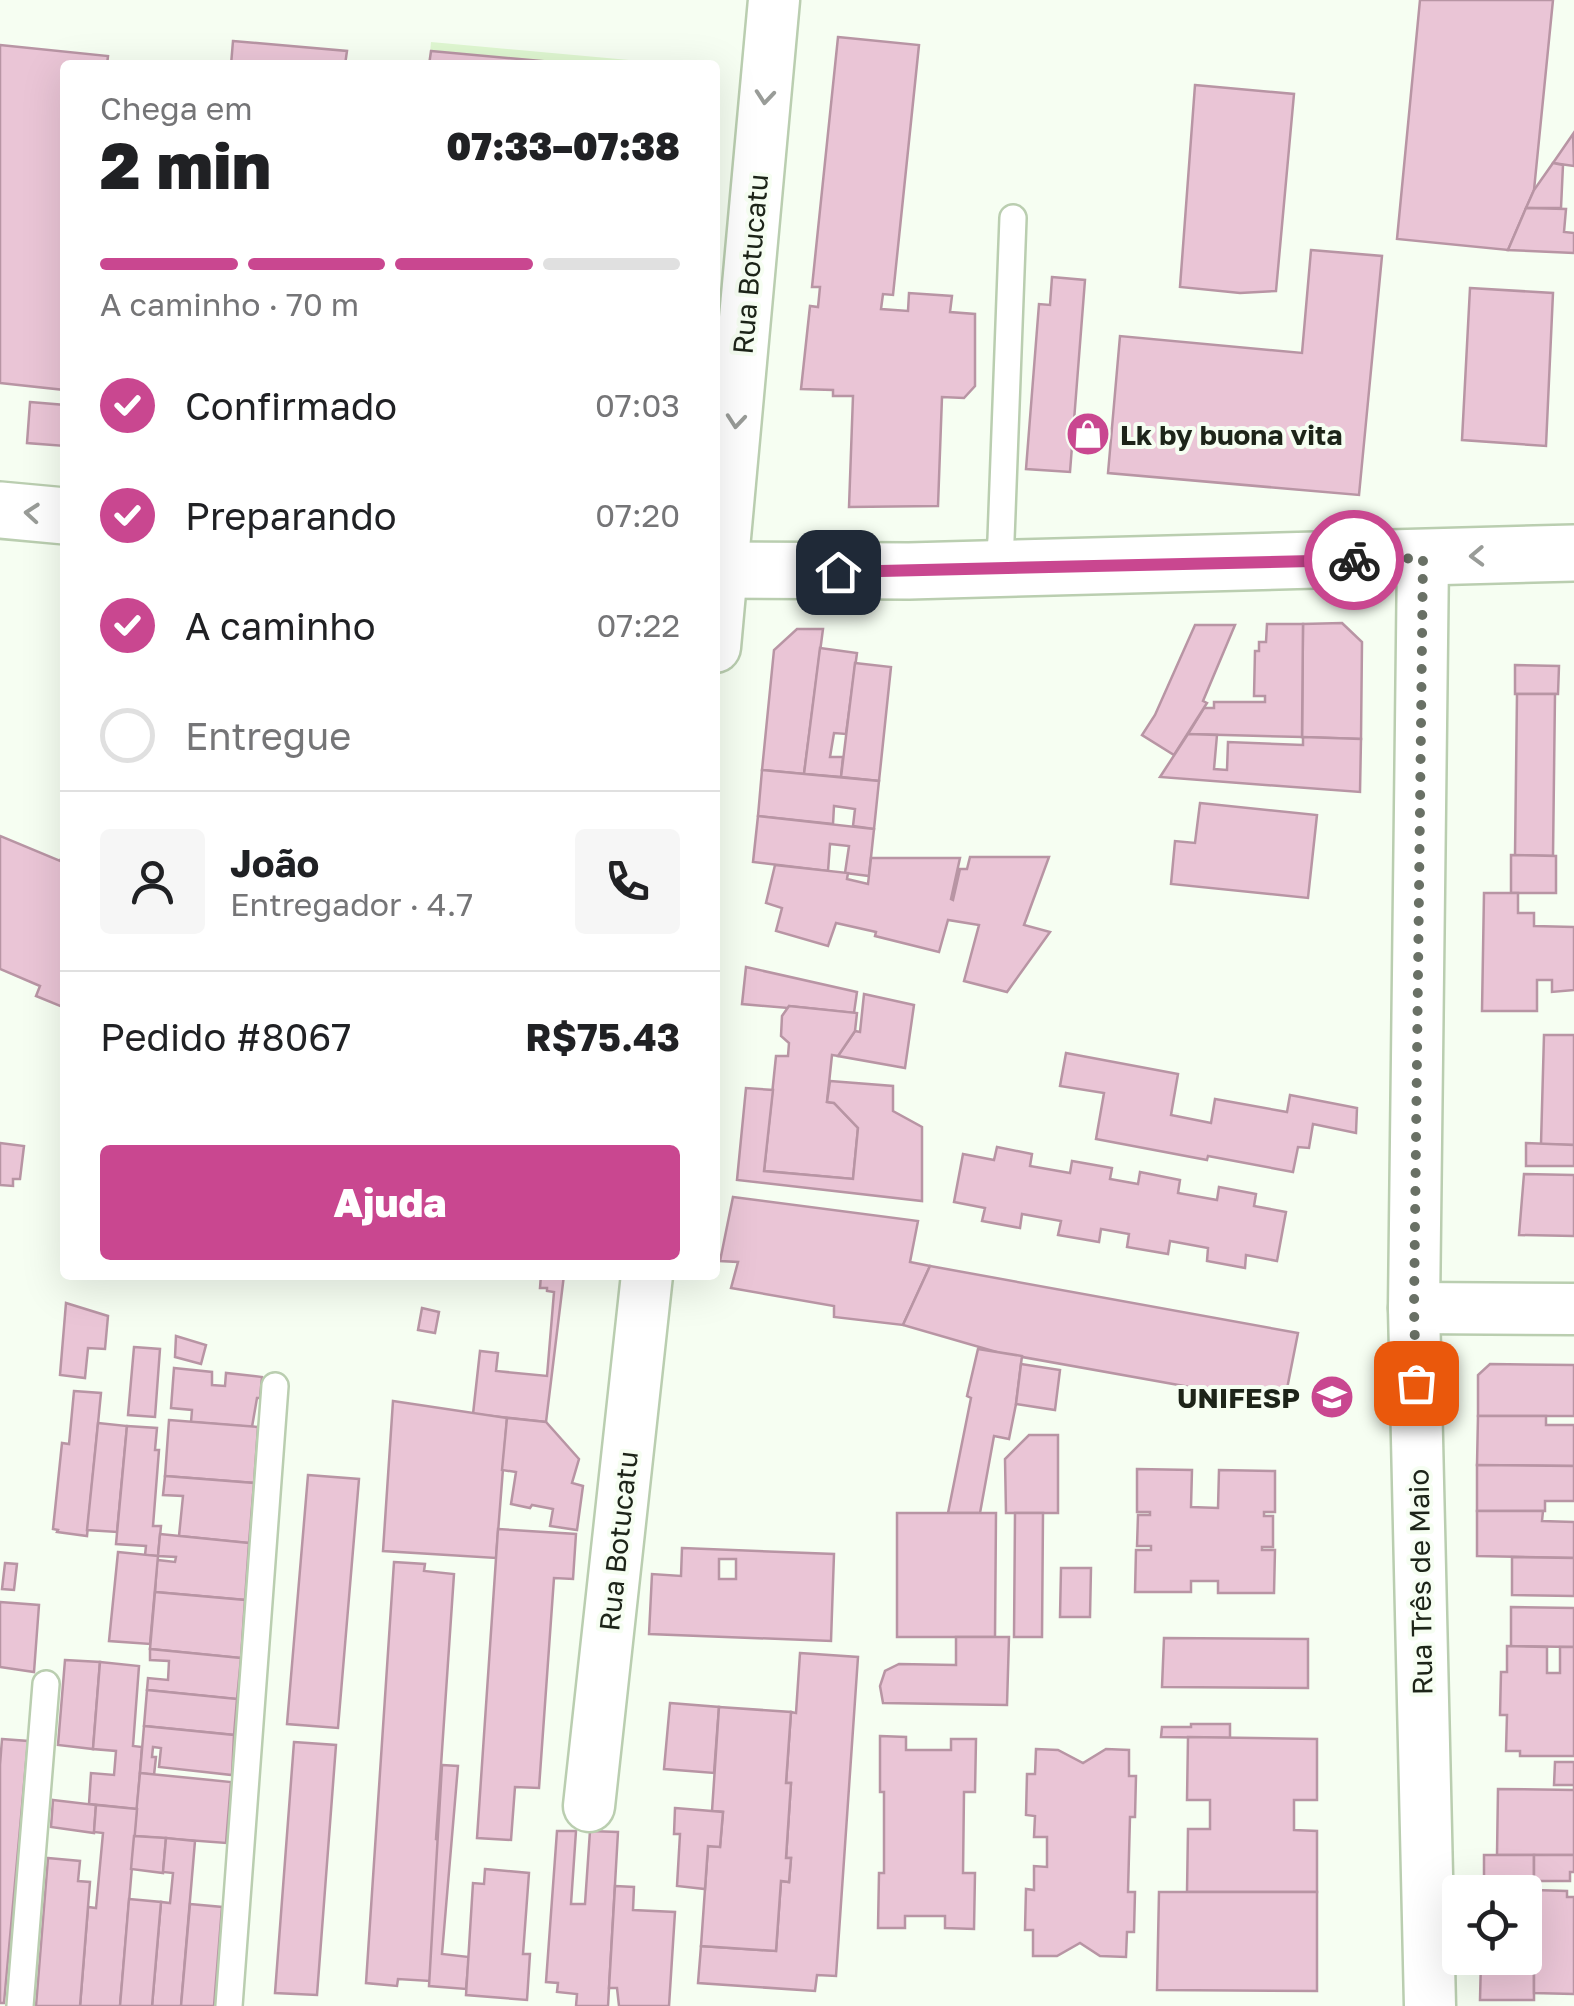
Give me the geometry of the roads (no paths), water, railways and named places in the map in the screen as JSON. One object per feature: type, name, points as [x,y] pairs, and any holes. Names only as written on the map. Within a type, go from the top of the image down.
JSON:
[{"type":"street","name":"Rua Botucatu","points":[[720,550],[774,0]]},
{"type":"street","points":[[0,510],[60,516]]},
{"type":"street","points":[[720,570],[909,571],[1574,553]]},
{"type":"street","name":"Rua Três de Maio","points":[[1423,558],[1414,1308],[1430,2006]]},
{"type":"street","name":"Rua Botucatu","points":[[589,1806],[646,1280]]},
{"type":"street","points":[[1414,1308],[1574,1309]]},
{"type":"lane","points":[[998,568],[1012,218]]},
{"type":"lane","points":[[228,2006],[276,1386]]},
{"type":"lane","points":[[20,2006],[46,1684]]},
{"type":"place","name":"Lk by buona vita","points":[[1088,434]]},
{"type":"place","name":"UNIFESP","points":[[1332,1397]]}]
